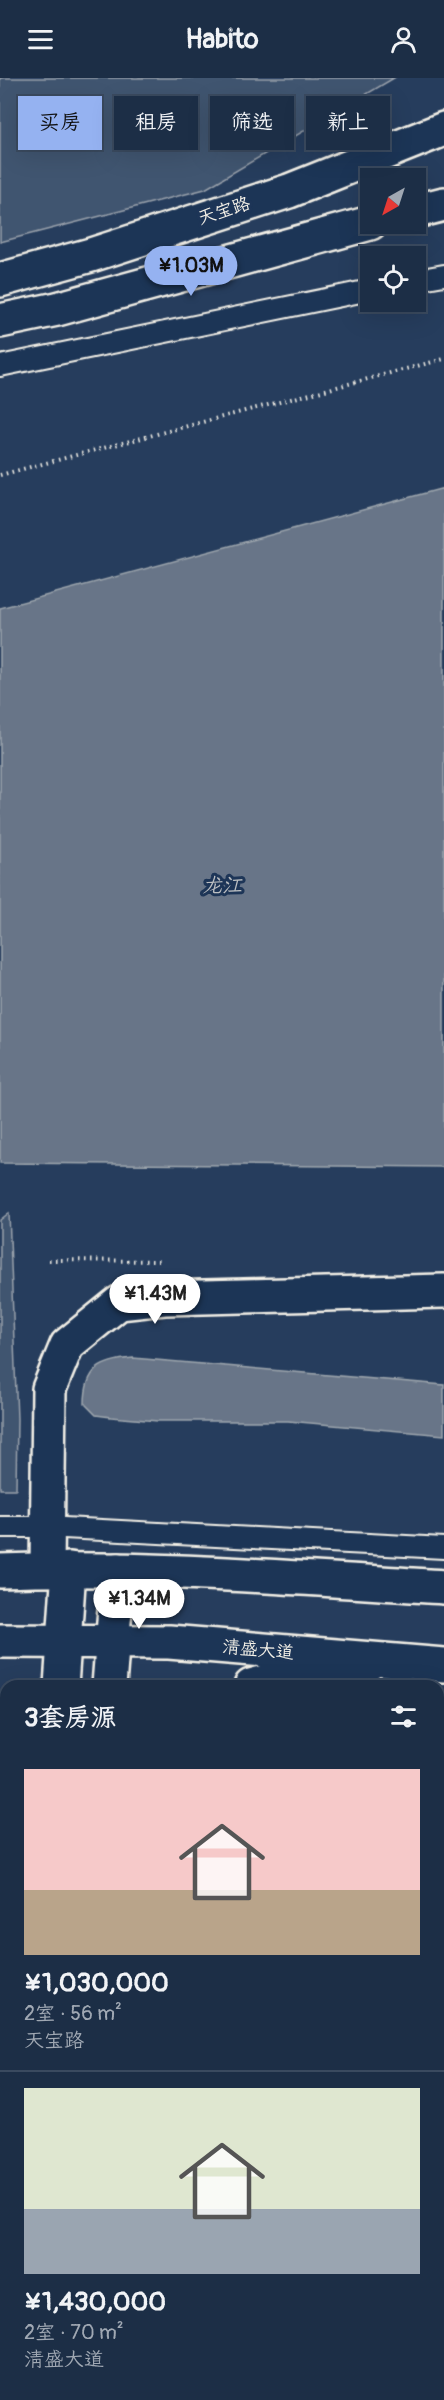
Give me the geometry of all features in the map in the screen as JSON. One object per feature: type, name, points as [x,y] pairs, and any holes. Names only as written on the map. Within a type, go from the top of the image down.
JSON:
[{"type":"street","name":"天宝路","points":[[0,280],[91,255],[289,191],[444,129]]},
{"type":"street","points":[[426,208],[444,204]]},
{"type":"street","points":[[0,321],[57,309],[360,226]]},
{"type":"street","points":[[62,1680],[64,1641],[58,1569],[45,1527],[49,1389],[67,1345],[119,1303],[164,1298],[444,1291]]},
{"type":"street","points":[[110,1680],[118,1570]]},
{"type":"street","points":[[0,1571],[118,1570],[444,1587]]},
{"type":"street","name":"清盛大道","points":[[0,1641],[169,1642],[444,1665]]},
{"type":"street","points":[[273,1680],[287,1676],[392,1662]]},
{"type":"lane","points":[[426,278],[444,274]]},
{"type":"lane","points":[[0,366],[360,292]]},
{"type":"lane","points":[[0,1527],[45,1527],[444,1548]]},
{"type":"path","points":[[0,475],[444,359]]},
{"type":"shaded area","points":[[0,78],[394,78],[363,96],[306,96],[306,130],[294,137],[294,96],[210,96],[210,150],[271,150],[205,189],[0,242]]},
{"type":"shaded area","points":[[9,1213],[17,1419],[16,1489],[0,1489],[0,1220]]},
{"type":"water","name":"龙江","points":[[444,488],[444,1167],[0,1163],[0,608]]},
{"type":"water","points":[[133,1358],[444,1385],[444,1435],[288,1421],[158,1421],[96,1415],[85,1404],[88,1382],[92,1374],[104,1364]]}]
